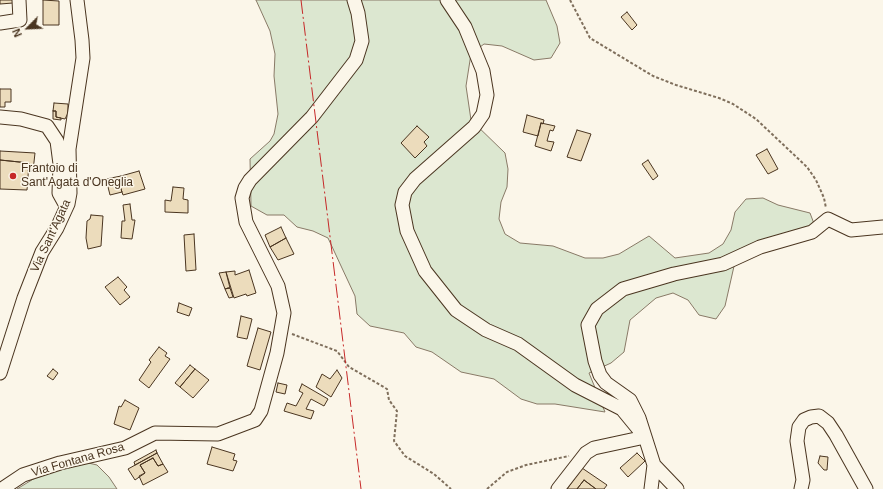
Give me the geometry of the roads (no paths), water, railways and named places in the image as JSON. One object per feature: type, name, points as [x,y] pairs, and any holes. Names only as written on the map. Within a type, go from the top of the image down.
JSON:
[{"type":"street","points":[[0,23],[20,20],[19,0]]},
{"type":"street","name":"Via Sant'Agata","points":[[0,373],[24,298],[42,252],[58,228],[68,204],[70,194],[69,148],[83,58],[76,0]]},
{"type":"street","name":"Via Fontana Rosa","points":[[2,489],[23,476],[60,463],[125,448],[155,433],[218,434],[255,420],[261,410],[277,353],[284,313],[278,286],[246,222],[242,198],[244,188],[250,180],[312,117],[356,60],[362,41],[358,13],[354,0]]},
{"type":"street","points":[[447,0],[465,27],[483,71],[487,95],[483,114],[474,127],[415,179],[406,192],[402,205],[407,231],[425,271],[456,310],[486,330],[518,344],[575,385],[622,408],[645,437]]},
{"type":"street","points":[[0,117],[21,119],[47,126],[57,141],[60,164],[59,193],[64,202],[68,204]]},
{"type":"street","points":[[651,489],[654,465],[640,418],[630,400],[606,383],[600,375],[595,361],[588,325],[597,309],[623,289],[674,274],[722,264],[760,247],[812,232],[828,220],[851,230],[883,227]]},
{"type":"street","points":[[802,489],[803,480],[797,441],[799,427],[804,420],[819,416],[828,423],[836,435],[866,489]]},
{"type":"street","points":[[558,489],[586,453],[594,448],[645,437]]},
{"type":"street","points":[[654,465],[677,489]]},
{"type":"place","name":"Frantoio di Sant'Agata d'Oneglia","points":[[13,176]]}]
